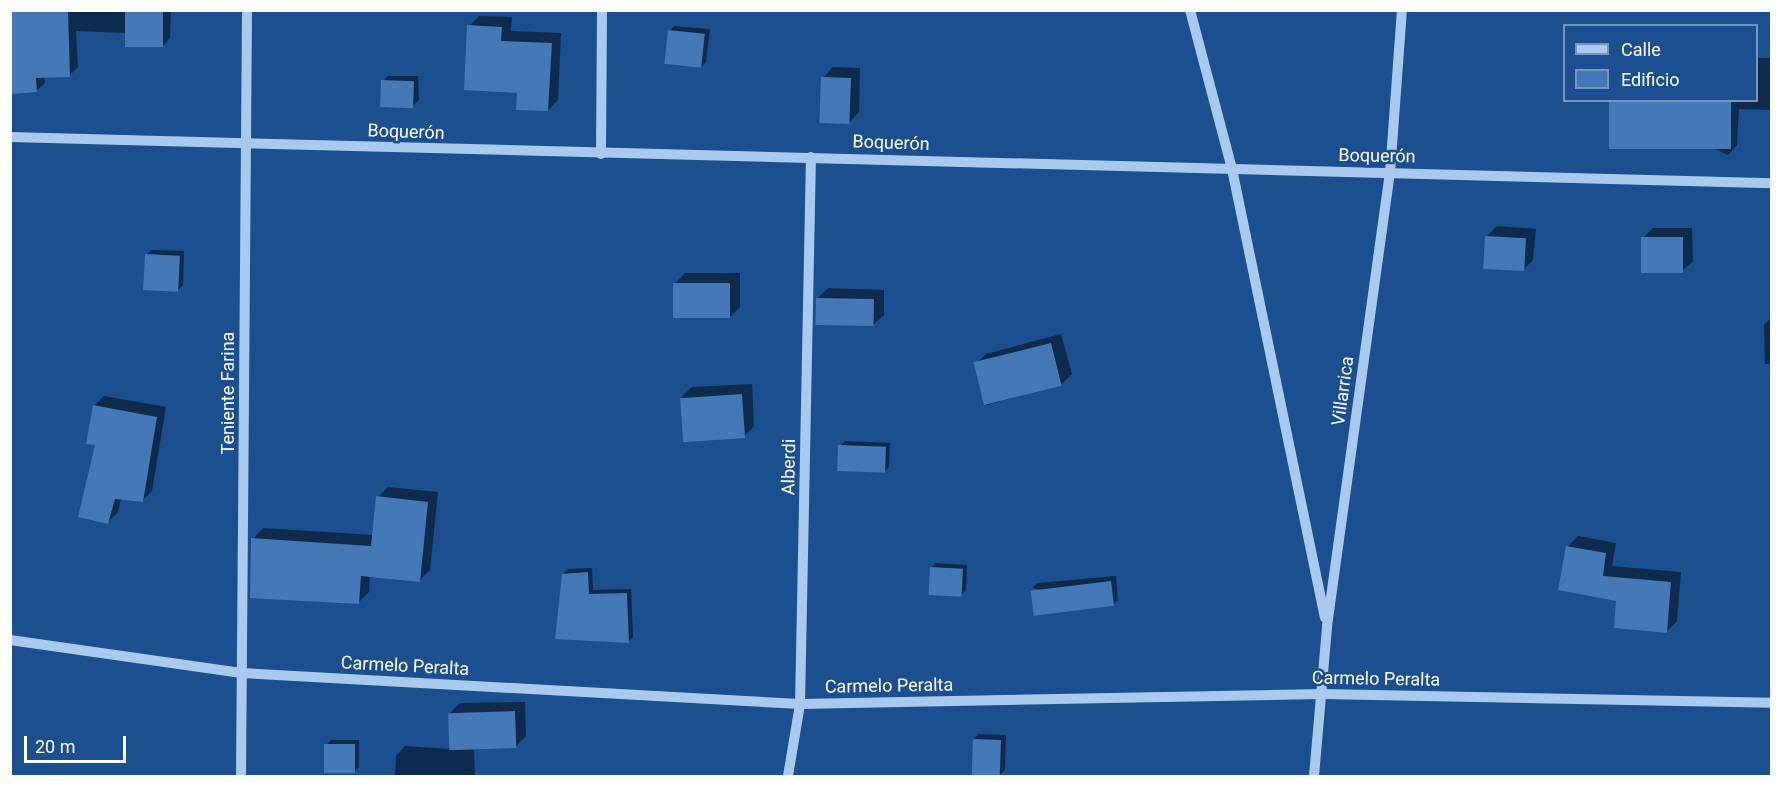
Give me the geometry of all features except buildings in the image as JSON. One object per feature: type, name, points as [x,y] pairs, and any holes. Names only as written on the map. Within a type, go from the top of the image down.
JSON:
[{"type":"street","name":"Teniente Farina","points":[[241,777],[247,10]]},
{"type":"street","points":[[601,154],[602,10]]},
{"type":"street","points":[[1190,10],[1232,169],[1326,626]]},
{"type":"street","name":"Villarrica","points":[[1314,777],[1326,626],[1390,173],[1402,10]]},
{"type":"street","name":"Boquerón","points":[[10,137],[1772,183]]},
{"type":"street","name":"Alberdi","points":[[788,777],[800,704],[811,157]]},
{"type":"street","name":"Carmelo Peralta","points":[[10,640],[242,673],[800,704],[1322,694],[1772,703]]}]
